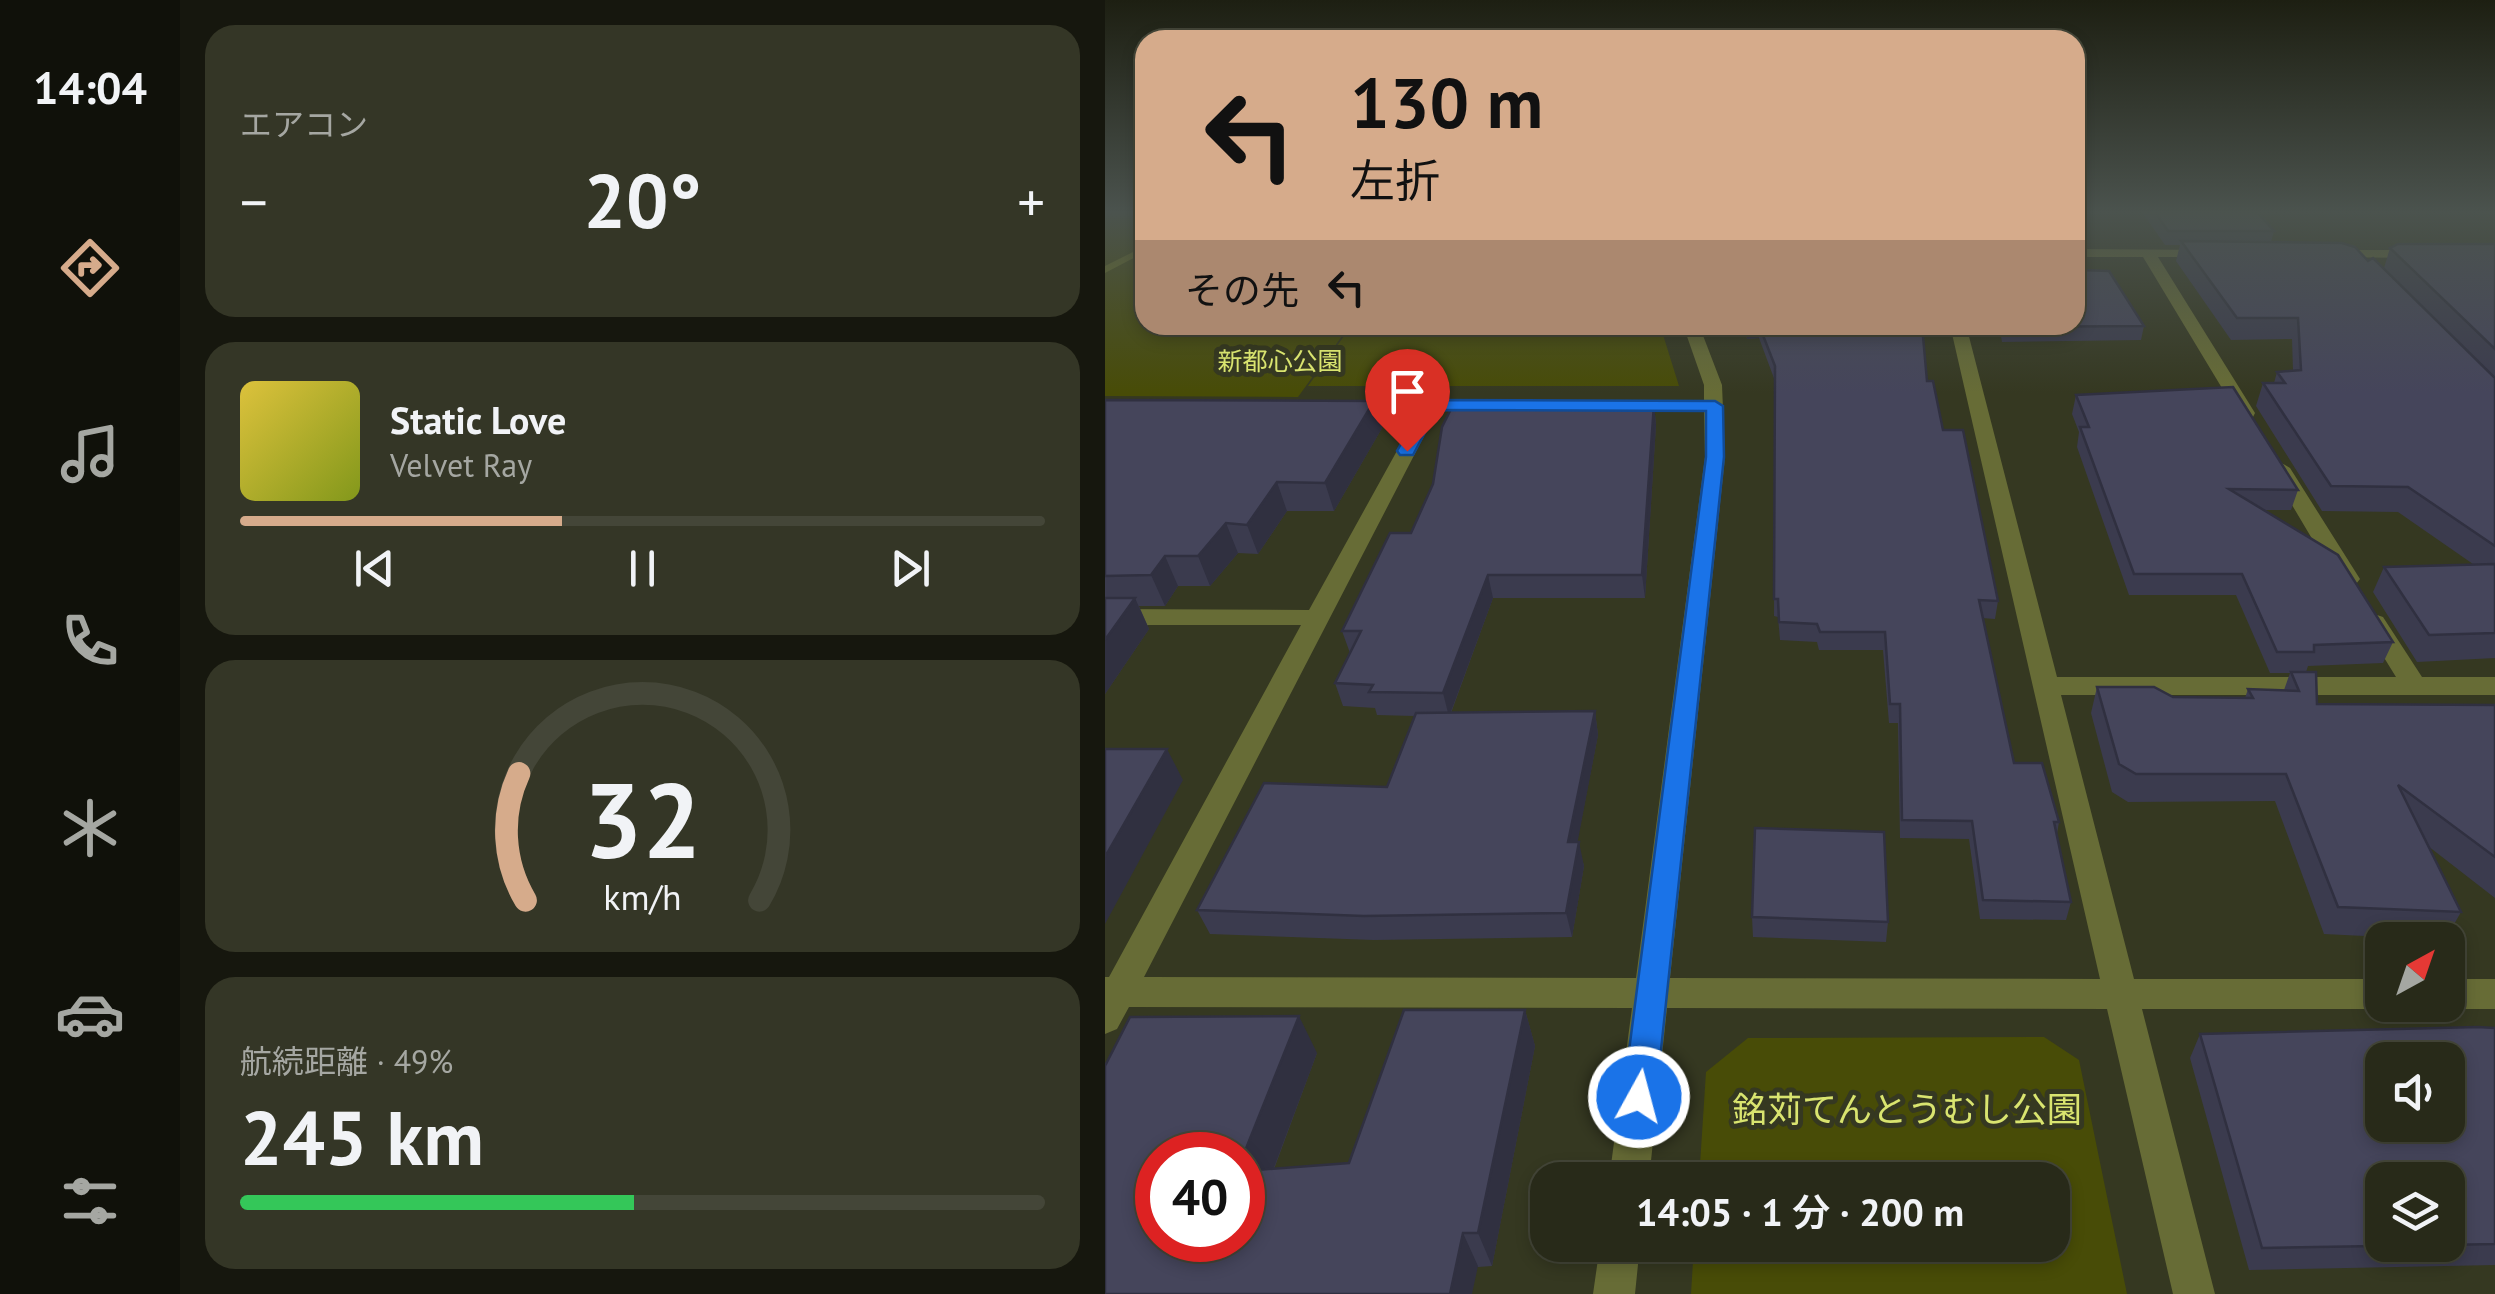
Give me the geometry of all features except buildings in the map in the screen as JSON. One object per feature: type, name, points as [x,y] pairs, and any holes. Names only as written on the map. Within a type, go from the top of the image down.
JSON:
[{"type":"street","points":[[2159,272],[2414,685]]},
{"type":"street","points":[[1631,1162],[1715,457],[1715,406],[1705,354],[1696,335]]},
{"type":"street","points":[[1960,335],[2194,1294]]},
{"type":"street","points":[[1316,404],[1715,406]]},
{"type":"street","points":[[1431,405],[1110,1000],[1652,990],[2365,994]]},
{"type":"street","points":[[1105,617],[1317,618]]},
{"type":"street","points":[[2046,686],[2495,686]]},
{"type":"street","points":[[2465,994],[2495,994]]},
{"type":"street","points":[[1614,1294],[1618,1262]]},
{"type":"green space","name":"新都心公園","points":[[1105,272],[1135,272],[1135,335],[1343,335],[1298,397],[1105,396]]},
{"type":"green space","points":[[1345,335],[1663,335],[1679,386],[1308,386]]},
{"type":"green space","name":"銘苅てんとうむし公園","points":[[2044,1037],[2079,1060],[2127,1294],[1691,1294],[1693,1262],[2070,1262],[2070,1162],[1700,1162],[1706,1072],[1748,1038]]},
{"type":"route","points":[[1407,451],[1431,405],[1715,406],[1715,457],[1639,1097]]}]
